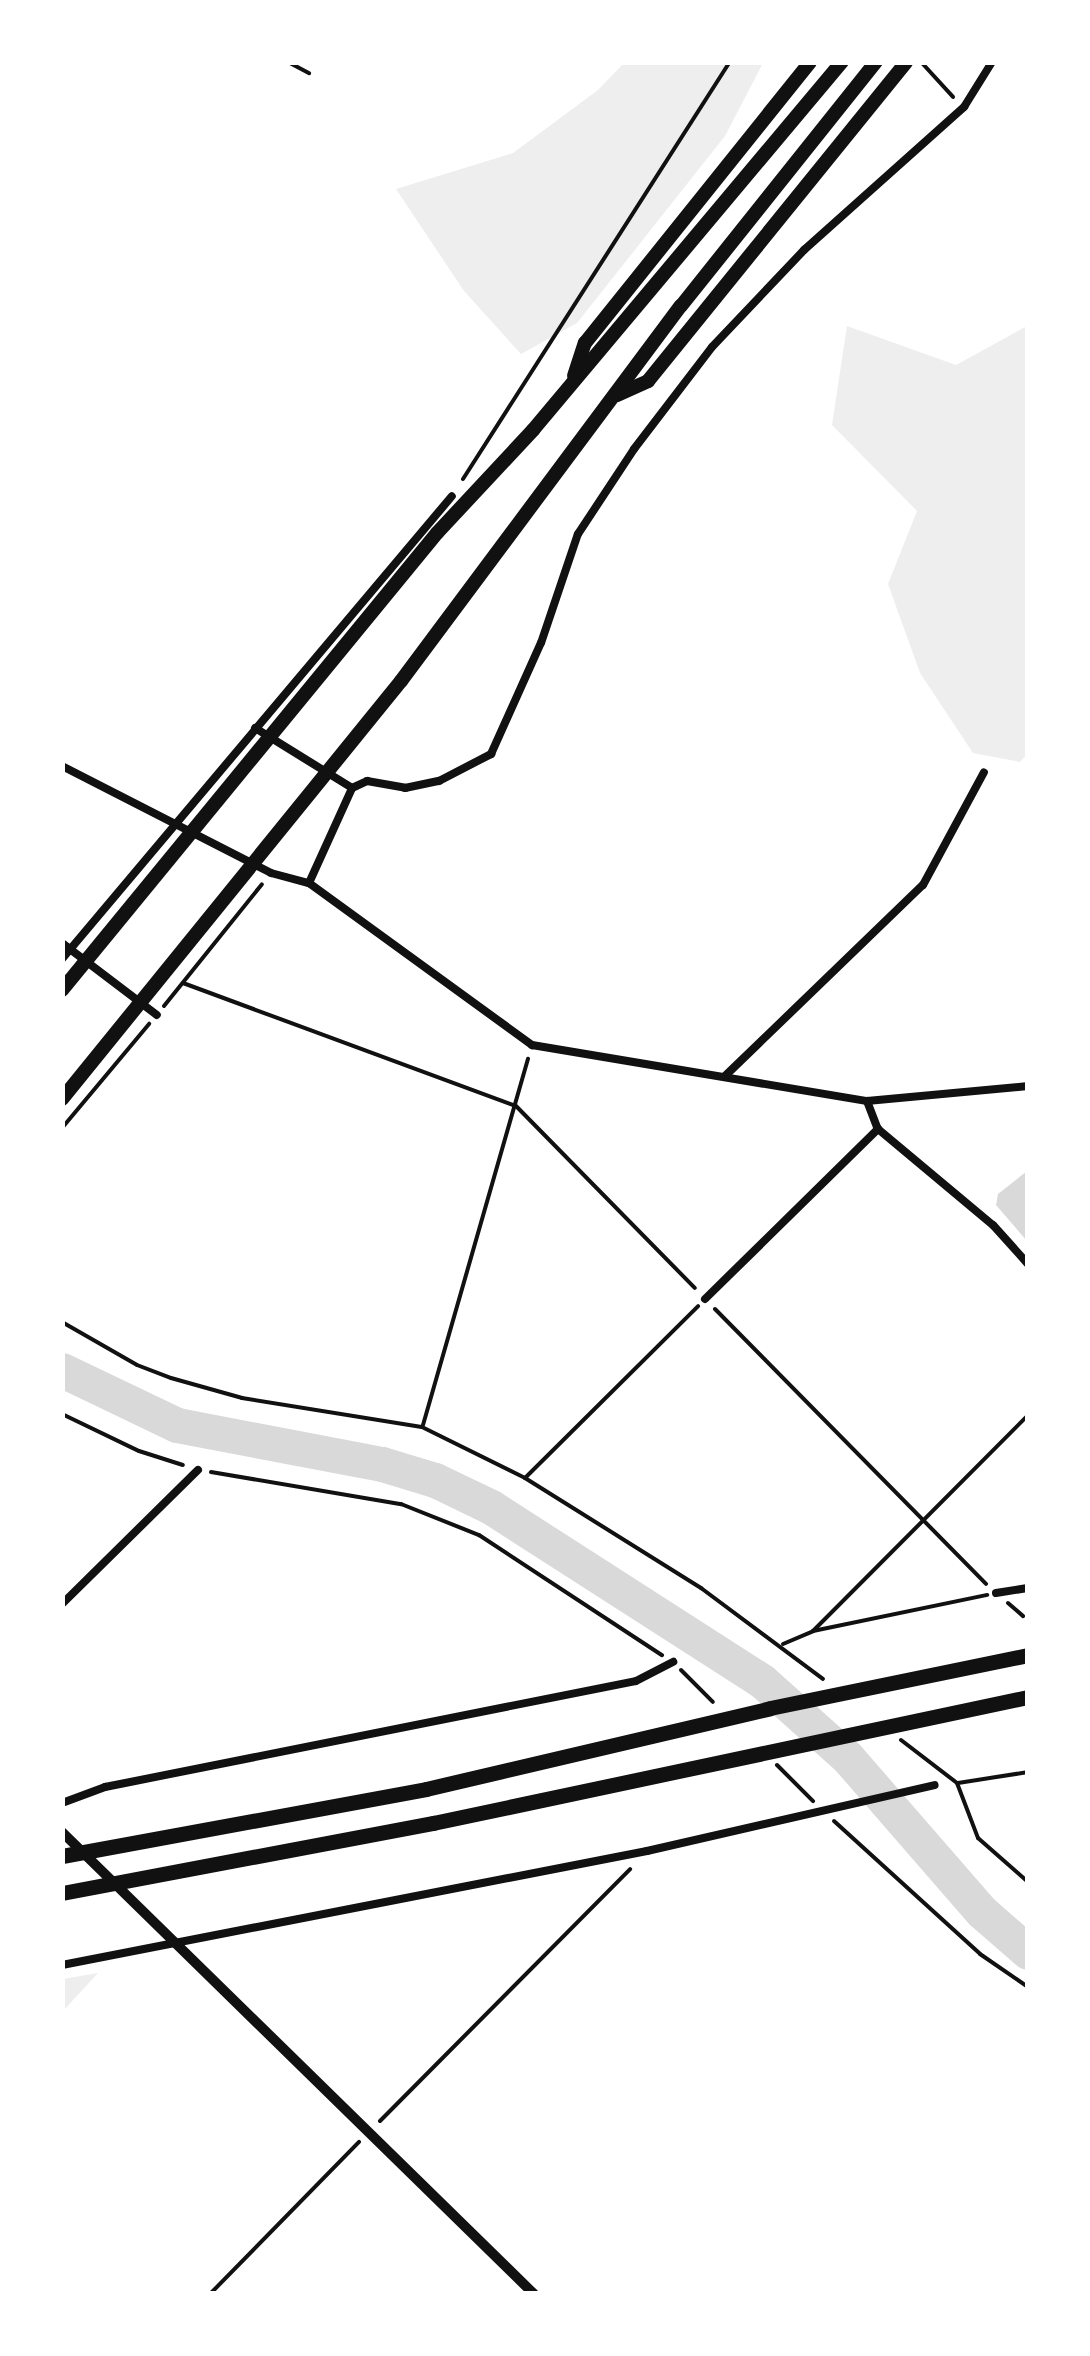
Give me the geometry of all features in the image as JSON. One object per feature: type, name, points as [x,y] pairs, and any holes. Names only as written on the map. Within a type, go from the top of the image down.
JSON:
[{"type":"highway","points":[[570,386],[585,343],[810,62]]},
{"type":"highway","points":[[62,990],[437,533],[570,386],[842,62]]},
{"type":"highway","points":[[62,1099],[401,681],[876,62]]},
{"type":"highway","points":[[616,396],[648,381],[906,62]]},
{"type":"highway","points":[[62,1856],[426,1790],[620,1742],[1028,1655]]},
{"type":"highway","points":[[62,1893],[433,1823],[1028,1697]]},
{"type":"street","points":[[309,883],[352,788],[368,780],[405,788],[440,781],[491,754],[541,643],[578,534],[634,448],[712,347],[804,250],[964,107],[992,62]]},
{"type":"street","points":[[62,959],[255,728],[296,686],[452,496]]},
{"type":"street","points":[[255,728],[352,788]]},
{"type":"street","points":[[62,766],[271,873],[309,883],[532,1045],[867,1101],[1027,1085]]},
{"type":"street","points":[[726,1076],[923,885],[984,772]]},
{"type":"street","points":[[62,943],[157,1015]]},
{"type":"street","points":[[867,1101],[878,1130],[994,1225],[1028,1264]]},
{"type":"street","points":[[705,1299],[878,1130]]},
{"type":"street","points":[[62,1604],[198,1470]]},
{"type":"street","points":[[996,1594],[1028,1588]]},
{"type":"street","points":[[62,1803],[104,1787],[636,1681],[674,1662]]},
{"type":"street","points":[[62,1965],[174,1940],[647,1851],[820,1808],[935,1785]]},
{"type":"street","points":[[62,1832],[534,2294]]},
{"type":"path","points":[[288,62],[309,73]]},
{"type":"path","points":[[452,496],[730,62]]},
{"type":"path","points":[[922,62],[953,98]]},
{"type":"path","points":[[62,1128],[271,873]]},
{"type":"path","points":[[183,983],[516,1106],[918,1520],[996,1594]]},
{"type":"path","points":[[422,1427],[532,1045]]},
{"type":"path","points":[[525,1478],[705,1299]]},
{"type":"path","points":[[62,1322],[137,1365],[172,1378],[242,1398],[422,1427],[525,1478],[701,1588],[780,1646],[813,1631],[996,1594]]},
{"type":"path","points":[[62,1414],[139,1451],[198,1470],[401,1504],[480,1535],[674,1662],[714,1702]]},
{"type":"path","points":[[813,1631],[918,1520],[1028,1416]]},
{"type":"path","points":[[767,1755],[980,1954],[1028,1987]]},
{"type":"path","points":[[935,1785],[1028,1772]]},
{"type":"path","points":[[957,1783],[978,1838],[1028,1882]]},
{"type":"path","points":[[210,2294],[647,1851]]},
{"type":"shaded area","points":[[624,63],[763,63],[725,136],[577,323],[521,354],[464,291],[396,189],[513,153],[598,90]]},
{"type":"shaded area","points":[[847,326],[956,365],[1027,326],[1028,753],[1020,762],[973,753],[920,673],[888,584],[917,511],[832,425]]},
{"type":"shaded area","points":[[1027,1171],[1027,1241],[996,1205],[998,1194]]},
{"type":"shaded area","points":[[98,1973],[63,2011],[63,1979]]},
{"type":"waterway","points":[[62,1370],[177,1425],[382,1464],[435,1480],[491,1507],[762,1681],[848,1758],[982,1912],[1028,1952]]}]
